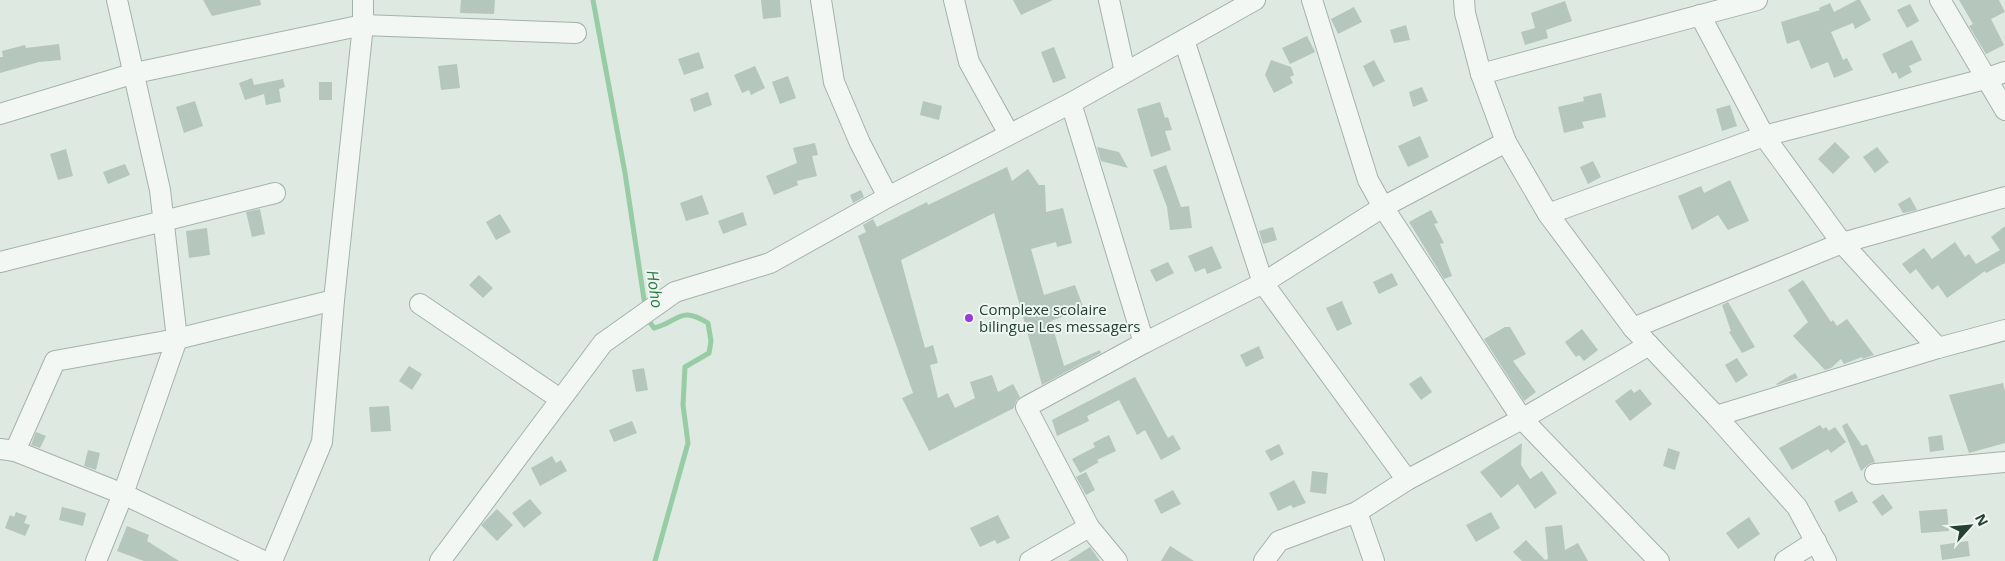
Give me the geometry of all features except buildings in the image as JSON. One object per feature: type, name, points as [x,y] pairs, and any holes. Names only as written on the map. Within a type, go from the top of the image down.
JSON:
[{"type":"street","points":[[96,561],[123,494],[178,340],[160,190],[117,0]]},
{"type":"street","points":[[272,561],[322,442],[364,0]]},
{"type":"street","points":[[954,0],[969,62],[1009,134]]},
{"type":"street","points":[[1109,0],[1125,72]]},
{"type":"street","points":[[1312,0],[1368,180],[1383,207],[1522,419],[1658,561]]},
{"type":"street","points":[[1464,0],[1464,13],[1481,74],[1506,142],[1548,214],[1633,328],[1716,416],[1797,507],[1826,561]]},
{"type":"street","points":[[1481,74],[1757,0]]},
{"type":"street","points":[[1940,0],[2005,110]]},
{"type":"street","points":[[440,561],[603,343],[675,292],[770,263],[888,198],[1071,103],[1252,1]]},
{"type":"street","points":[[826,2],[834,82],[860,144],[888,198]]},
{"type":"street","points":[[1700,15],[1764,136],[1842,243],[1938,348]]},
{"type":"street","points":[[0,114],[135,73],[363,24],[576,33]]},
{"type":"street","points":[[1184,40],[1264,282],[1408,480]]},
{"type":"street","points":[[1548,214],[1764,136],[1985,79],[2005,72]]},
{"type":"street","points":[[1071,103],[1144,342]]},
{"type":"street","points":[[1117,561],[1089,527],[1026,407],[1144,342],[1264,282],[1383,207],[1506,142]]},
{"type":"street","points":[[0,262],[275,193]]},
{"type":"street","points":[[1633,328],[1842,243],[2005,197]]},
{"type":"street","points":[[263,561],[123,494],[7,450],[55,361],[178,340],[334,300]]},
{"type":"street","points":[[420,304],[560,399]]},
{"type":"street","points":[[1716,416],[1938,348],[2005,330]]},
{"type":"street","points":[[1264,561],[1279,541],[1358,512],[1408,480],[1522,419],[1649,345]]},
{"type":"street","points":[[1875,474],[2005,462]]},
{"type":"street","points":[[1358,512],[1374,561]]},
{"type":"street","points":[[1030,561],[1089,527]]},
{"type":"street","points":[[1784,561],[1816,541]]},
{"type":"waterway","name":"Hoho","points":[[593,0],[625,173],[645,306]]},
{"type":"waterway","name":"Hoho","points":[[646,317],[654,328],[680,316],[691,315],[708,323],[711,341],[709,353],[685,367],[683,405],[688,443],[655,561]]},
{"type":"place","name":"Complexe scolaire bilingue Les messagers","points":[[969,318]]}]
